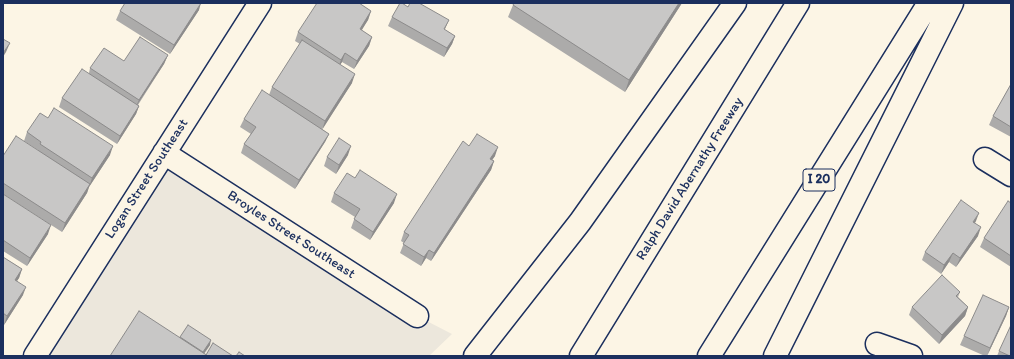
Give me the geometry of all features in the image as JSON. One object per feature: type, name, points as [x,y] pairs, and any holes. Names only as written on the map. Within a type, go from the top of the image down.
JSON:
[{"type":"main road","name":"Logan Street Southeast","points":[[35,356],[260,3]]},
{"type":"main road","points":[[475,356],[580,222],[735,3]]},
{"type":"main road","name":"Ralph David Abernathy Freeway","points":[[581,356],[798,3]]},
{"type":"main road","name":"I 20","points":[[709,356],[929,3]]},
{"type":"main road","points":[[775,356],[952,3]]},
{"type":"main road","name":"Broyles Street Southeast","points":[[164,153],[417,316]]},
{"type":"main road","points":[[985,159],[1011,175]]},
{"type":"main road","points":[[577,356],[616,300]]},
{"type":"main road","points":[[877,344],[911,356]]},
{"type":"shaded area","points":[[164,153],[417,316],[452,334],[429,356],[35,356]]},
{"type":"building","points":[[125,3],[201,3],[174,45],[120,11]]},
{"type":"building","points":[[317,3],[359,3],[371,11],[360,29],[372,37],[357,61],[345,53],[341,60],[298,32]]},
{"type":"building","points":[[400,3],[408,7],[410,3],[419,3],[449,20],[444,29],[455,36],[447,48],[392,17]]},
{"type":"building","points":[[514,3],[679,3],[629,80],[513,5]]},
{"type":"building","points":[[140,37],[168,55],[139,100],[90,68],[104,48],[124,61]]},
{"type":"building","points":[[3,39],[10,43],[3,53]]},
{"type":"building","points":[[302,40],[355,74],[325,121],[272,87]]},
{"type":"building","points":[[82,69],[139,106],[120,136],[62,98]]},
{"type":"building","points":[[1011,84],[1011,127],[993,116]]},
{"type":"building","points":[[262,90],[329,134],[299,180],[244,144],[256,127],[244,119]]},
{"type":"building","points":[[54,108],[113,146],[92,178],[40,144],[41,142],[27,132],[40,113],[48,118]]},
{"type":"building","points":[[477,134],[498,147],[490,159],[494,161],[434,253],[429,250],[424,257],[403,244],[409,235],[404,232],[463,141],[469,146]]},
{"type":"building","points":[[16,136],[90,184],[65,223],[3,183],[3,156]]},
{"type":"building","points":[[339,138],[351,146],[339,165],[327,157]]},
{"type":"building","points":[[360,170],[397,194],[373,232],[354,219],[360,209],[334,193],[347,173],[355,178]]},
{"type":"building","points":[[3,194],[51,225],[30,258],[3,240]]},
{"type":"building","points":[[961,200],[979,213],[973,222],[981,227],[960,258],[953,253],[944,265],[925,252]]},
{"type":"building","points":[[1008,201],[1011,203],[1011,256],[984,238]]},
{"type":"building","points":[[3,257],[22,269],[15,280],[26,287],[7,316],[3,313]]},
{"type":"building","points":[[942,275],[960,292],[956,296],[968,307],[942,335],[912,307]]},
{"type":"building","points":[[983,295],[1009,307],[990,348],[964,336]]},
{"type":"building","points":[[139,311],[208,356],[110,356]]},
{"type":"building","points":[[188,325],[211,340],[203,352],[180,337]]},
{"type":"building","points":[[1011,325],[1011,356],[1010,356],[999,351]]},
{"type":"building","points":[[213,343],[233,356],[206,355]]},
{"type":"building","points":[[239,352],[245,356],[236,356]]}]
